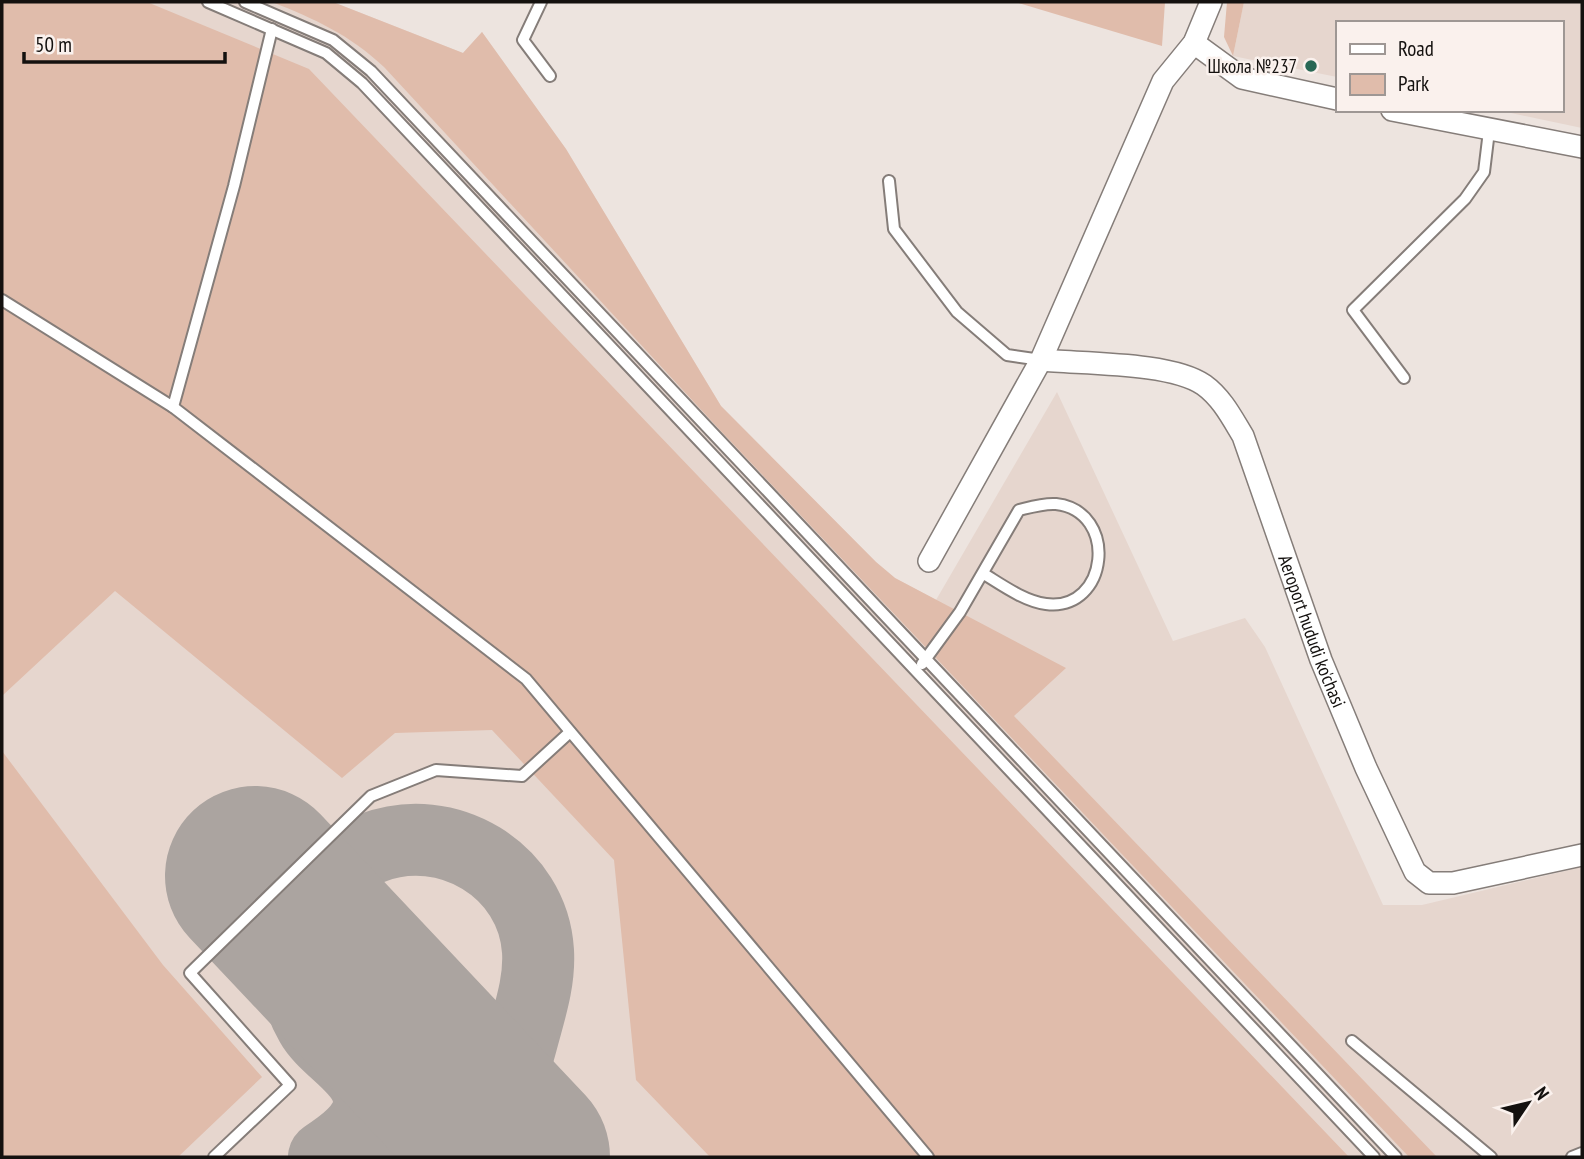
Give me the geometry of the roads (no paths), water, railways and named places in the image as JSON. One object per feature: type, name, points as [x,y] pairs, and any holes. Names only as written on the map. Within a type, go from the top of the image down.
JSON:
[{"type":"street","points":[[929,561],[1041,360],[1163,81],[1194,43],[1211,2]]},
{"type":"street","points":[[1194,43],[1242,78],[1336,99]]},
{"type":"street","points":[[1401,112],[1582,147]]},
{"type":"street","name":"Aeroport hududi ko'chasi","points":[[1041,360],[1178,372],[1204,386],[1224,405],[1243,436],[1321,660],[1366,768],[1416,872],[1429,883],[1453,883],[1582,855]]},
{"type":"lane","points":[[208,2],[326,53],[362,83],[1374,1157]]},
{"type":"lane","points":[[245,2],[333,40],[371,71],[1396,1157]]},
{"type":"lane","points":[[541,2],[523,40],[550,76]]},
{"type":"lane","points":[[173,407],[234,186],[272,29]]},
{"type":"lane","points":[[1404,377],[1353,310],[1465,199],[1484,172],[1489,131]]},
{"type":"lane","points":[[889,181],[894,229],[957,312],[1007,355],[1041,360]]},
{"type":"lane","points":[[2,300],[173,407],[526,679],[928,1157]]},
{"type":"lane","points":[[915,671],[926,660],[984,574],[1019,510],[1047,504],[1067,507],[1089,522],[1100,545],[1098,569],[1092,582],[1073,599],[1060,604],[1046,604],[1026,598],[984,574]]},
{"type":"lane","points":[[214,1157],[290,1085],[190,973],[371,796],[436,770],[522,776],[570,732]]},
{"type":"lane","points":[[1352,1041],[1491,1157]]},
{"type":"lane","points":[[1572,1157],[1582,1153]]},
{"type":"place","name":"Школа №237","points":[[1311,66]]}]
